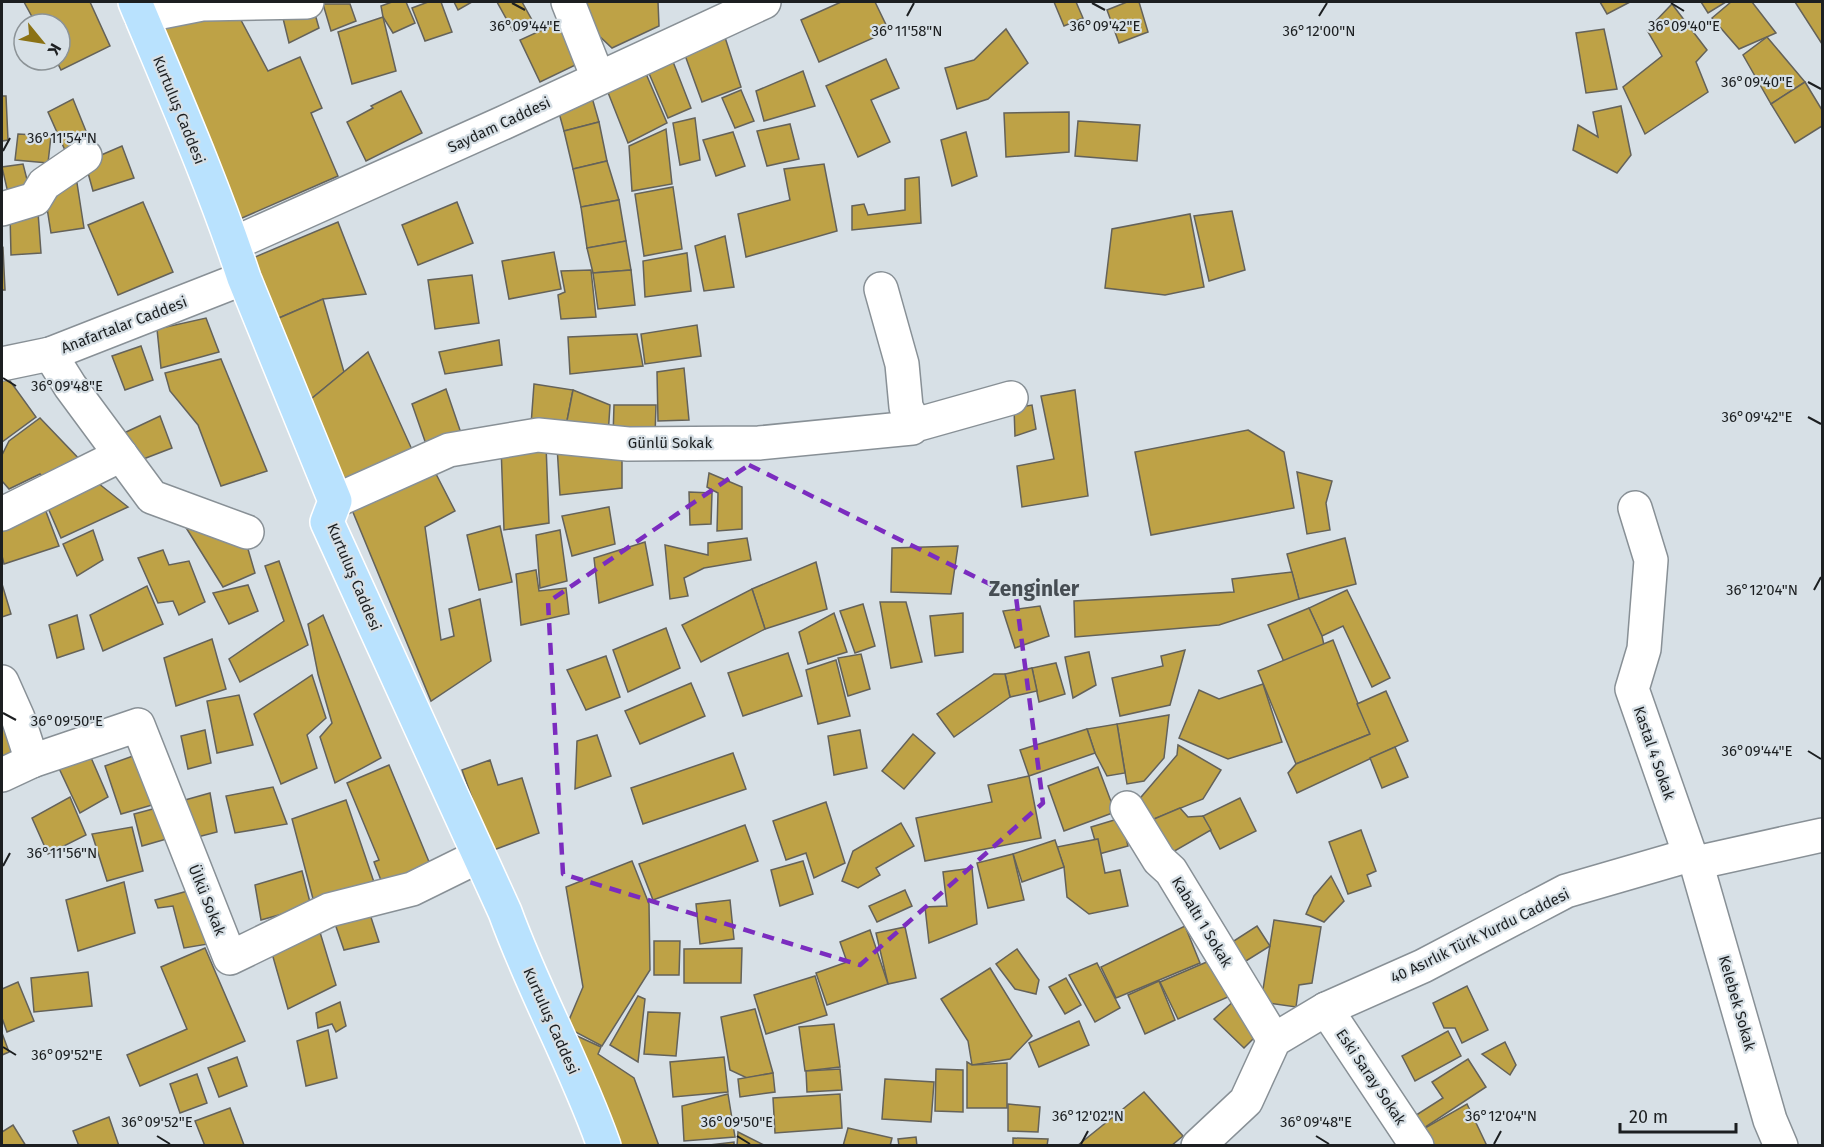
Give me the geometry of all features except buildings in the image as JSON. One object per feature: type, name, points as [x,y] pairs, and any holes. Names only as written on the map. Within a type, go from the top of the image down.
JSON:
[{"type":"main road","name":"Kurtuluş Caddesi","points":[[138,9],[335,501],[327,522],[505,912],[517,946],[591,1108],[604,1146]]},
{"type":"street","points":[[138,9],[202,4],[307,2]]},
{"type":"street","points":[[568,2],[598,78]]},
{"type":"street","name":"Saydam Caddesi","points":[[233,244],[764,2]]},
{"type":"street","points":[[2,210],[35,199],[44,184],[85,156]]},
{"type":"street","name":"Anafartalar Caddesi","points":[[2,364],[50,354],[244,278]]},
{"type":"street","points":[[881,290],[902,364],[906,407],[915,425]]},
{"type":"street","points":[[50,354],[70,386],[152,497],[247,532]]},
{"type":"street","name":"Günlü Sokak","points":[[335,501],[449,450],[538,435],[628,444],[759,443],[912,428],[915,425],[1011,398]]},
{"type":"street","points":[[2,514],[121,455]]},
{"type":"street","name":"Kastal 4 Sokak","points":[[1635,508],[1651,560],[1644,649],[1632,689],[1693,857]]},
{"type":"street","points":[[2,682],[18,718],[32,761]]},
{"type":"street","name":"Ülkü Sokak","points":[[2,775],[32,761],[138,725],[230,958],[329,910],[412,889],[479,856]]},
{"type":"street","name":"Kabaltı 1 Sokak","points":[[1127,808],[1159,860],[1171,871],[1274,1040]]},
{"type":"street","name":"40 Asırlık Türk Yurdu Caddesi","points":[[1274,1040],[1326,1009],[1424,966],[1566,891],[1693,857],[1700,862],[1822,835]]},
{"type":"street","name":"Kelebek Sokak","points":[[1693,857],[1770,1120],[1781,1146]]},
{"type":"street","name":"Eski Saray Sokak","points":[[1326,1009],[1417,1146]]},
{"type":"street","points":[[1198,1146],[1246,1101],[1274,1040]]},
{"type":"highlighted area","points":[[749,465],[1016,597],[1043,803],[860,965],[563,874],[548,602]]},
{"type":"district","name":"Zenginler","points":[[1034,589]]}]
